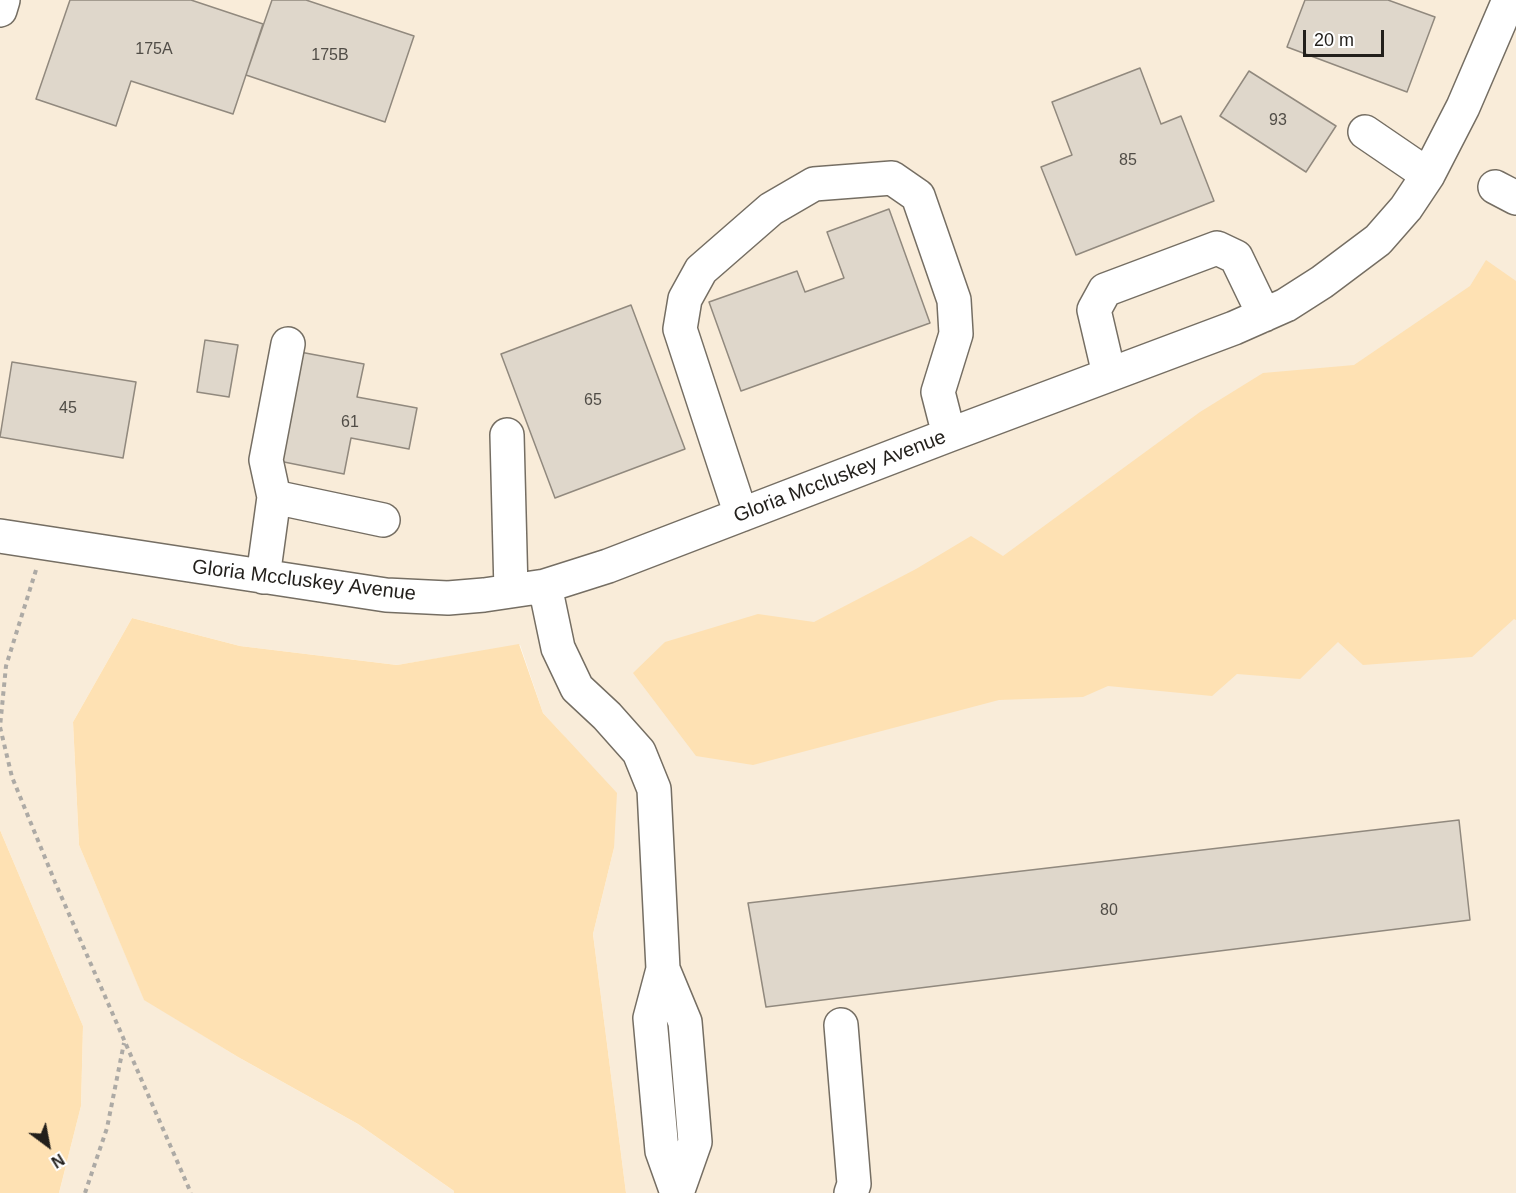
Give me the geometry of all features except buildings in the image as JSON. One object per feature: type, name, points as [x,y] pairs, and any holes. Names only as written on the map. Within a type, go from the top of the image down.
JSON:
[{"type":"street","points":[[0,10],[3,0]]},
{"type":"street","name":"Gloria Mccluskey Avenue","points":[[0,536],[386,595],[448,598],[511,591],[545,586],[608,566],[1234,328],[1286,305],[1322,282],[1378,240],[1406,208],[1428,175],[1463,106],[1509,0]]},
{"type":"street","points":[[1365,132],[1428,175]]},
{"type":"street","points":[[741,515],[680,329],[685,299],[701,270],[771,209],[814,184],[892,178],[918,196],[954,300],[956,334],[938,392],[949,435]]},
{"type":"street","points":[[1109,374],[1094,310],[1106,290],[1217,248],[1236,257],[1264,315]]},
{"type":"street","points":[[262,577],[274,497],[266,460],[288,344]]},
{"type":"street","points":[[507,435],[511,591]]},
{"type":"street","points":[[274,497],[383,520]]},
{"type":"street","points":[[545,586],[558,648],[577,688],[607,716],[639,753],[654,789],[663,969],[684,1022],[695,1142],[677,1193]]},
{"type":"street","points":[[841,1025],[854,1184],[851,1193]]},
{"type":"path","points":[[44,544],[6,666],[0,727],[12,777],[55,882],[191,1193]]},
{"type":"path","points":[[85,1193],[107,1128],[124,1042]]},
{"type":"shaded area","points":[[0,0],[1516,0],[1516,1193],[626,1193],[593,934],[614,848],[564,736],[543,713],[520,645],[397,665],[240,646],[132,618],[73,722],[79,845],[144,999],[238,1057],[358,1124],[454,1193],[59,1193],[81,1106],[83,1026],[0,830]]},
{"type":"shaded area","points":[[1486,260],[1516,281],[1516,620],[1514,619],[1472,657],[1363,665],[1338,642],[1300,679],[1237,674],[1212,696],[1108,686],[1083,697],[999,700],[753,765],[696,756],[633,673],[665,642],[758,614],[814,622],[916,569],[971,536],[1003,556],[1200,412],[1263,373],[1354,365],[1470,286]]},
{"type":"shaded area","points":[[132,618],[240,646],[397,665],[519,644],[543,713],[617,793],[614,848],[593,934],[626,1193],[454,1193],[358,1124],[238,1057],[144,1000],[79,845],[73,722]]},
{"type":"shaded area","points":[[0,830],[83,1026],[81,1106],[59,1193],[0,1193]]}]
